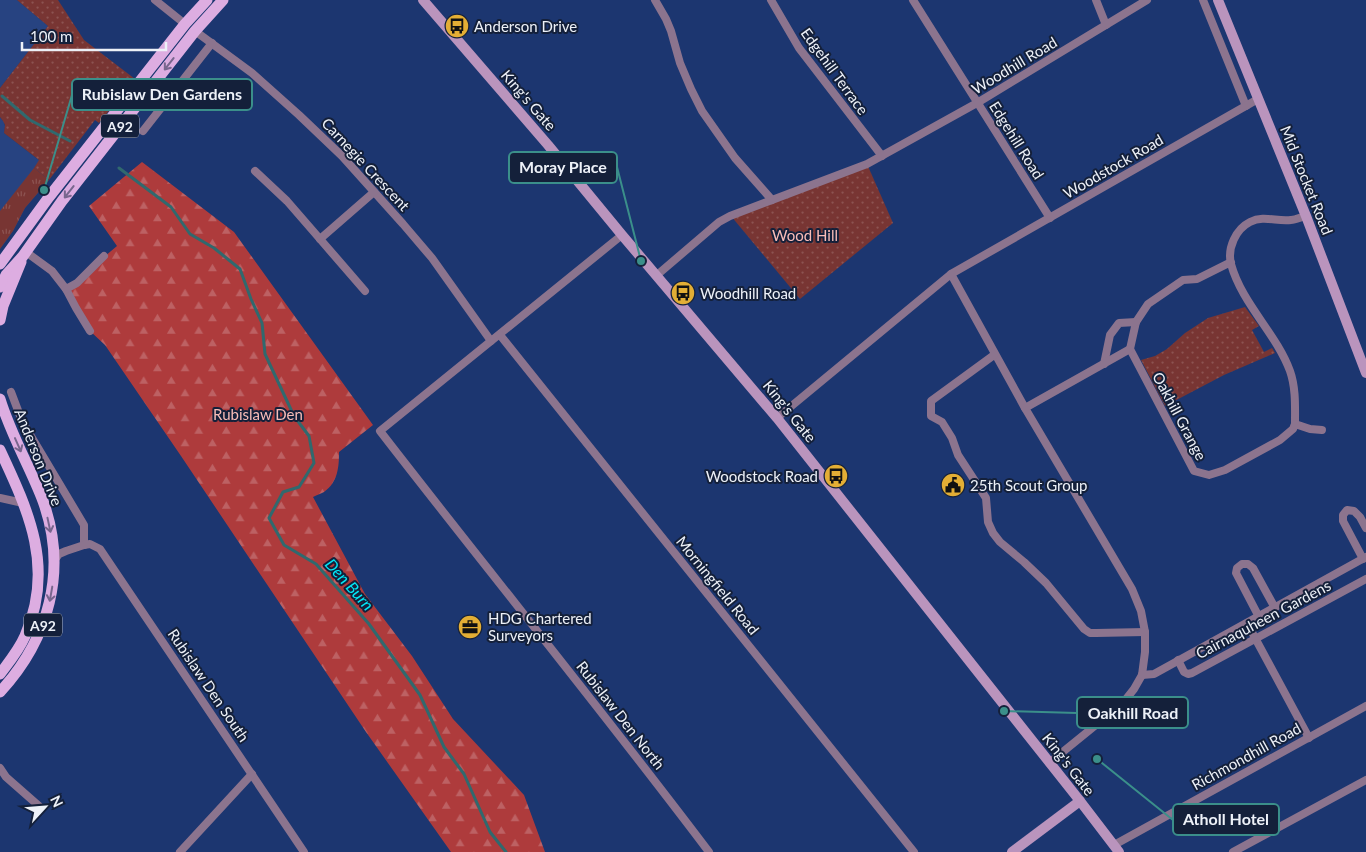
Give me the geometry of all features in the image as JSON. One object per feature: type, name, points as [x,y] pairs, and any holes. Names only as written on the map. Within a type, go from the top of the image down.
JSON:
[{"type":"main road","name":"A92","points":[[0,320],[3,306],[24,254],[190,27],[207,0]]},
{"type":"main road","name":"A92","points":[[0,264],[50,196],[190,27],[223,0]]},
{"type":"main road","points":[[0,287],[6,274],[24,254]]},
{"type":"main road","name":"Anderson Drive","points":[[0,399],[3,418],[30,472],[45,508],[50,528],[54,562],[52,590],[42,626],[22,666],[0,692]]},
{"type":"main road","name":"A92","points":[[0,450],[24,503],[36,544],[39,574],[39,587],[35,608],[25,636],[0,674]]},
{"type":"street","name":"Carnegie Crescent","points":[[155,0],[252,73],[300,115],[342,156],[432,258],[491,341]]},
{"type":"street","name":"King's Gate","points":[[423,0],[542,138],[777,418],[1116,849]]},
{"type":"street","points":[[654,0],[666,19],[680,63],[702,111],[735,158],[772,200]]},
{"type":"street","name":"Edgehill Terrace","points":[[771,0],[799,48],[882,156]]},
{"type":"street","name":"Edgehill Road","points":[[913,0],[1050,218]]},
{"type":"street","points":[[1096,0],[1106,24]]},
{"type":"street","name":"Woodhill Road","points":[[657,275],[719,222],[867,164],[977,103],[1147,0]]},
{"type":"street","points":[[1203,0],[1246,106]]},
{"type":"street","name":"Mid Stocket Road","points":[[1218,0],[1306,216],[1366,373]]},
{"type":"street","points":[[143,131],[212,43]]},
{"type":"street","name":"Woodstock Road","points":[[777,418],[951,274],[1258,99]]},
{"type":"street","points":[[255,171],[287,201],[365,292]]},
{"type":"street","points":[[320,239],[374,192]]},
{"type":"street","points":[[1306,216],[1290,220],[1266,218],[1252,221],[1237,232],[1232,248],[1231,262],[1240,287],[1290,372],[1295,393],[1295,424],[1310,429],[1322,430]]},
{"type":"street","points":[[491,341],[622,235]]},
{"type":"street","points":[[24,254],[52,271],[66,289],[90,331]]},
{"type":"street","points":[[66,289],[77,283],[104,256]]},
{"type":"street","points":[[1025,408],[1130,349],[1136,322],[1148,304],[1183,280],[1197,278],[1231,262]]},
{"type":"street","points":[[951,274],[994,354],[1132,590],[1140,610],[1145,632],[1142,675],[1134,689],[1123,703],[1049,763]]},
{"type":"street","points":[[1104,364],[1110,335],[1119,323],[1136,322]]},
{"type":"street","name":"Morningfield Road","points":[[500,334],[914,852]]},
{"type":"street","name":"Rubislaw Den North","points":[[491,341],[380,430],[446,517],[710,852]]},
{"type":"street","name":"Oakhill Grange","points":[[1130,349],[1194,471],[1209,476],[1226,470],[1280,440],[1293,429],[1295,424]]},
{"type":"street","points":[[994,354],[931,401],[931,416],[942,422],[952,438],[958,455],[986,498],[988,522],[993,533],[1000,542],[1046,583],[1084,629],[1090,633],[1145,632]]},
{"type":"street","points":[[11,392],[22,421],[84,525],[84,545],[59,554],[54,562]]},
{"type":"street","points":[[0,498],[24,503]]},
{"type":"street","name":"Cairnaquheen Gardens","points":[[1142,675],[1154,674],[1365,558],[1343,522],[1343,515],[1347,510],[1354,511],[1366,528]]},
{"type":"street","name":"Rubislaw Den South","points":[[84,545],[96,546],[104,554],[304,852]]},
{"type":"street","name":"Cairnaquheen Gardens","points":[[1259,617],[1236,573],[1236,568],[1242,564],[1248,564],[1253,568],[1276,608]]},
{"type":"street","name":"Cairnaquheen Gardens","points":[[1178,660],[1184,672],[1188,674],[1366,579]]},
{"type":"street","points":[[1247,623],[1308,738]]},
{"type":"street","name":"Richmondhill Road","points":[[1116,849],[1366,706]]},
{"type":"street","points":[[0,768],[6,777],[39,806]]},
{"type":"street","points":[[180,852],[252,774]]},
{"type":"street","points":[[1233,852],[1366,780]]},
{"type":"street","points":[[1012,852],[1080,801]]},
{"type":"shaded area","points":[[0,0],[17,0],[48,26],[0,88]]},
{"type":"shaded area","points":[[0,117],[5,126],[4,133],[40,161],[34,168],[49,180],[25,208],[13,231],[0,249]]},
{"type":"green space","points":[[17,0],[58,0],[84,40],[135,79],[99,123],[95,120],[49,180],[34,168],[39,160],[4,133],[5,125],[0,117],[0,88],[48,26]]},
{"type":"green space","name":"Rubislaw Den","points":[[142,162],[234,232],[373,425],[339,452],[338,469],[335,479],[329,488],[313,497],[365,594],[412,656],[453,719],[524,795],[545,852],[451,852],[366,732],[105,345],[90,331],[66,289],[117,246],[89,206]]},
{"type":"green space","name":"Wood Hill","points":[[867,164],[893,223],[800,299],[731,216]]},
{"type":"green space","points":[[34,168],[49,180],[25,208],[13,231],[0,249],[0,211]]},
{"type":"green space","points":[[1245,307],[1259,326],[1252,330],[1264,352],[1272,348],[1275,353],[1224,375],[1165,406],[1141,360],[1155,356],[1167,349],[1185,333],[1208,318]]},
{"type":"waterway","name":"Den Burn","points":[[2,96],[30,120],[70,141]]},
{"type":"waterway","name":"Den Burn","points":[[119,168],[171,207],[190,234],[214,248],[240,269],[262,323],[265,354],[294,416],[309,436],[314,463],[299,487],[283,492],[269,518],[284,545],[316,564],[369,624],[420,695],[444,747],[464,774],[490,832],[506,852]]},
{"type":"place","name":"Anderson Drive","points":[[457,26]]},
{"type":"place","name":"Rubislaw Den Gardens","points":[[44,190]]},
{"type":"place","name":"Moray Place","points":[[641,261]]},
{"type":"place","name":"Woodhill Road","points":[[683,293]]},
{"type":"place","name":"Woodstock Road","points":[[836,476]]},
{"type":"place","name":"25th Scout Group","points":[[953,485]]},
{"type":"place","name":"HDG Chartered Surveyors","points":[[470,627]]},
{"type":"place","name":"Oakhill Road","points":[[1004,711]]},
{"type":"place","name":"Atholl Hotel","points":[[1097,759]]}]
